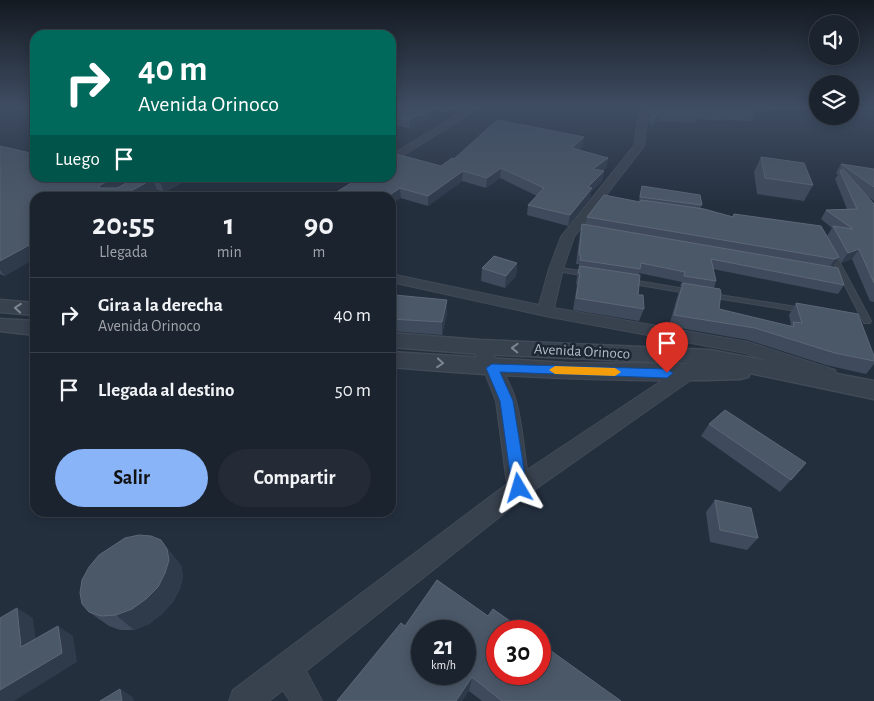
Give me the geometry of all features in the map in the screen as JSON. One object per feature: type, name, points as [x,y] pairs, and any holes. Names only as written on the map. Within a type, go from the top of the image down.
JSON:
[{"type":"street","points":[[396,157],[422,141]]},
{"type":"street","points":[[545,311],[556,269],[568,237],[580,228],[639,146],[640,141]]},
{"type":"street","points":[[396,279],[545,311],[748,348],[869,389]]},
{"type":"street","points":[[0,306],[30,309]]},
{"type":"street","points":[[0,325],[30,328]]},
{"type":"street","name":"Avenida Orinoco","points":[[396,340],[480,347],[710,357],[869,389]]},
{"type":"street","points":[[480,347],[492,368],[506,401],[519,488]]},
{"type":"street","points":[[244,701],[519,488],[710,357]]},
{"type":"street","name":"Avenida Orinoco","points":[[396,359],[492,368],[685,374],[773,369]]},
{"type":"street","points":[[287,668],[307,701]]},
{"type":"lane","points":[[827,246],[867,321],[857,320]]},
{"type":"lane","points":[[556,269],[595,275]]},
{"type":"lane","points":[[834,274],[844,276]]},
{"type":"lane","points":[[624,280],[809,311]]},
{"type":"building","points":[[474,141],[580,141],[572,148],[608,158],[593,169],[604,171],[588,187],[592,188],[570,215],[528,205],[544,188],[501,168],[487,178],[463,171],[428,196],[400,188],[394,192],[337,192],[353,182],[396,182],[396,154],[441,166],[452,158],[454,159]]},
{"type":"building","points":[[0,146],[30,153],[30,182],[106,182],[100,185],[99,188],[117,188],[128,182],[147,182],[129,192],[30,192],[30,245],[0,261]]},
{"type":"building","points":[[761,157],[804,163],[813,185],[765,178]]},
{"type":"building","points":[[841,164],[874,169],[874,187]]},
{"type":"building","points":[[843,169],[874,204],[874,283],[859,249],[848,253],[833,226],[853,229],[826,210],[857,209],[840,171]]},
{"type":"building","points":[[642,186],[700,195],[702,205],[640,197]]},
{"type":"building","points":[[604,195],[640,202],[641,200],[704,209],[733,217],[734,214],[821,226],[839,257],[835,259],[587,217]]},
{"type":"building","points":[[582,224],[838,268],[844,285],[711,259],[716,281],[684,276],[685,272],[641,263],[640,269],[580,260]]},
{"type":"building","points":[[494,256],[517,263],[506,276],[482,268]]},
{"type":"building","points":[[580,266],[640,275],[638,295],[643,295],[644,309],[576,298]]},
{"type":"building","points":[[683,283],[720,289],[719,309],[794,327],[793,322],[802,323],[796,303],[858,314],[874,356],[874,361],[835,353],[755,328],[674,315]]},
{"type":"building","points":[[396,295],[447,300],[442,322],[396,319]]},
{"type":"building","points":[[725,410],[806,463],[791,480],[709,424]]},
{"type":"building","points":[[715,500],[751,508],[758,538],[720,530]]},
{"type":"building","points":[[139,535],[151,536],[161,540],[167,549],[169,560],[158,587],[132,609],[116,615],[101,616],[89,612],[82,604],[80,593],[82,580],[89,567],[99,555],[125,538]]},
{"type":"building","points":[[437,580],[488,616],[493,609],[508,620],[486,620],[486,685],[551,685],[551,651],[621,701],[502,701],[476,680],[476,620],[411,620],[411,685],[467,685],[456,701],[337,701],[401,623],[405,626]]},
{"type":"building","points":[[17,608],[21,647],[58,626],[62,653],[0,690],[0,618]]},
{"type":"building","points":[[120,689],[122,701],[100,701]]},
{"type":"slow traffic","points":[[555,370],[615,372]]},
{"type":"route","points":[[519,488],[506,401],[492,368],[667,373]]}]
